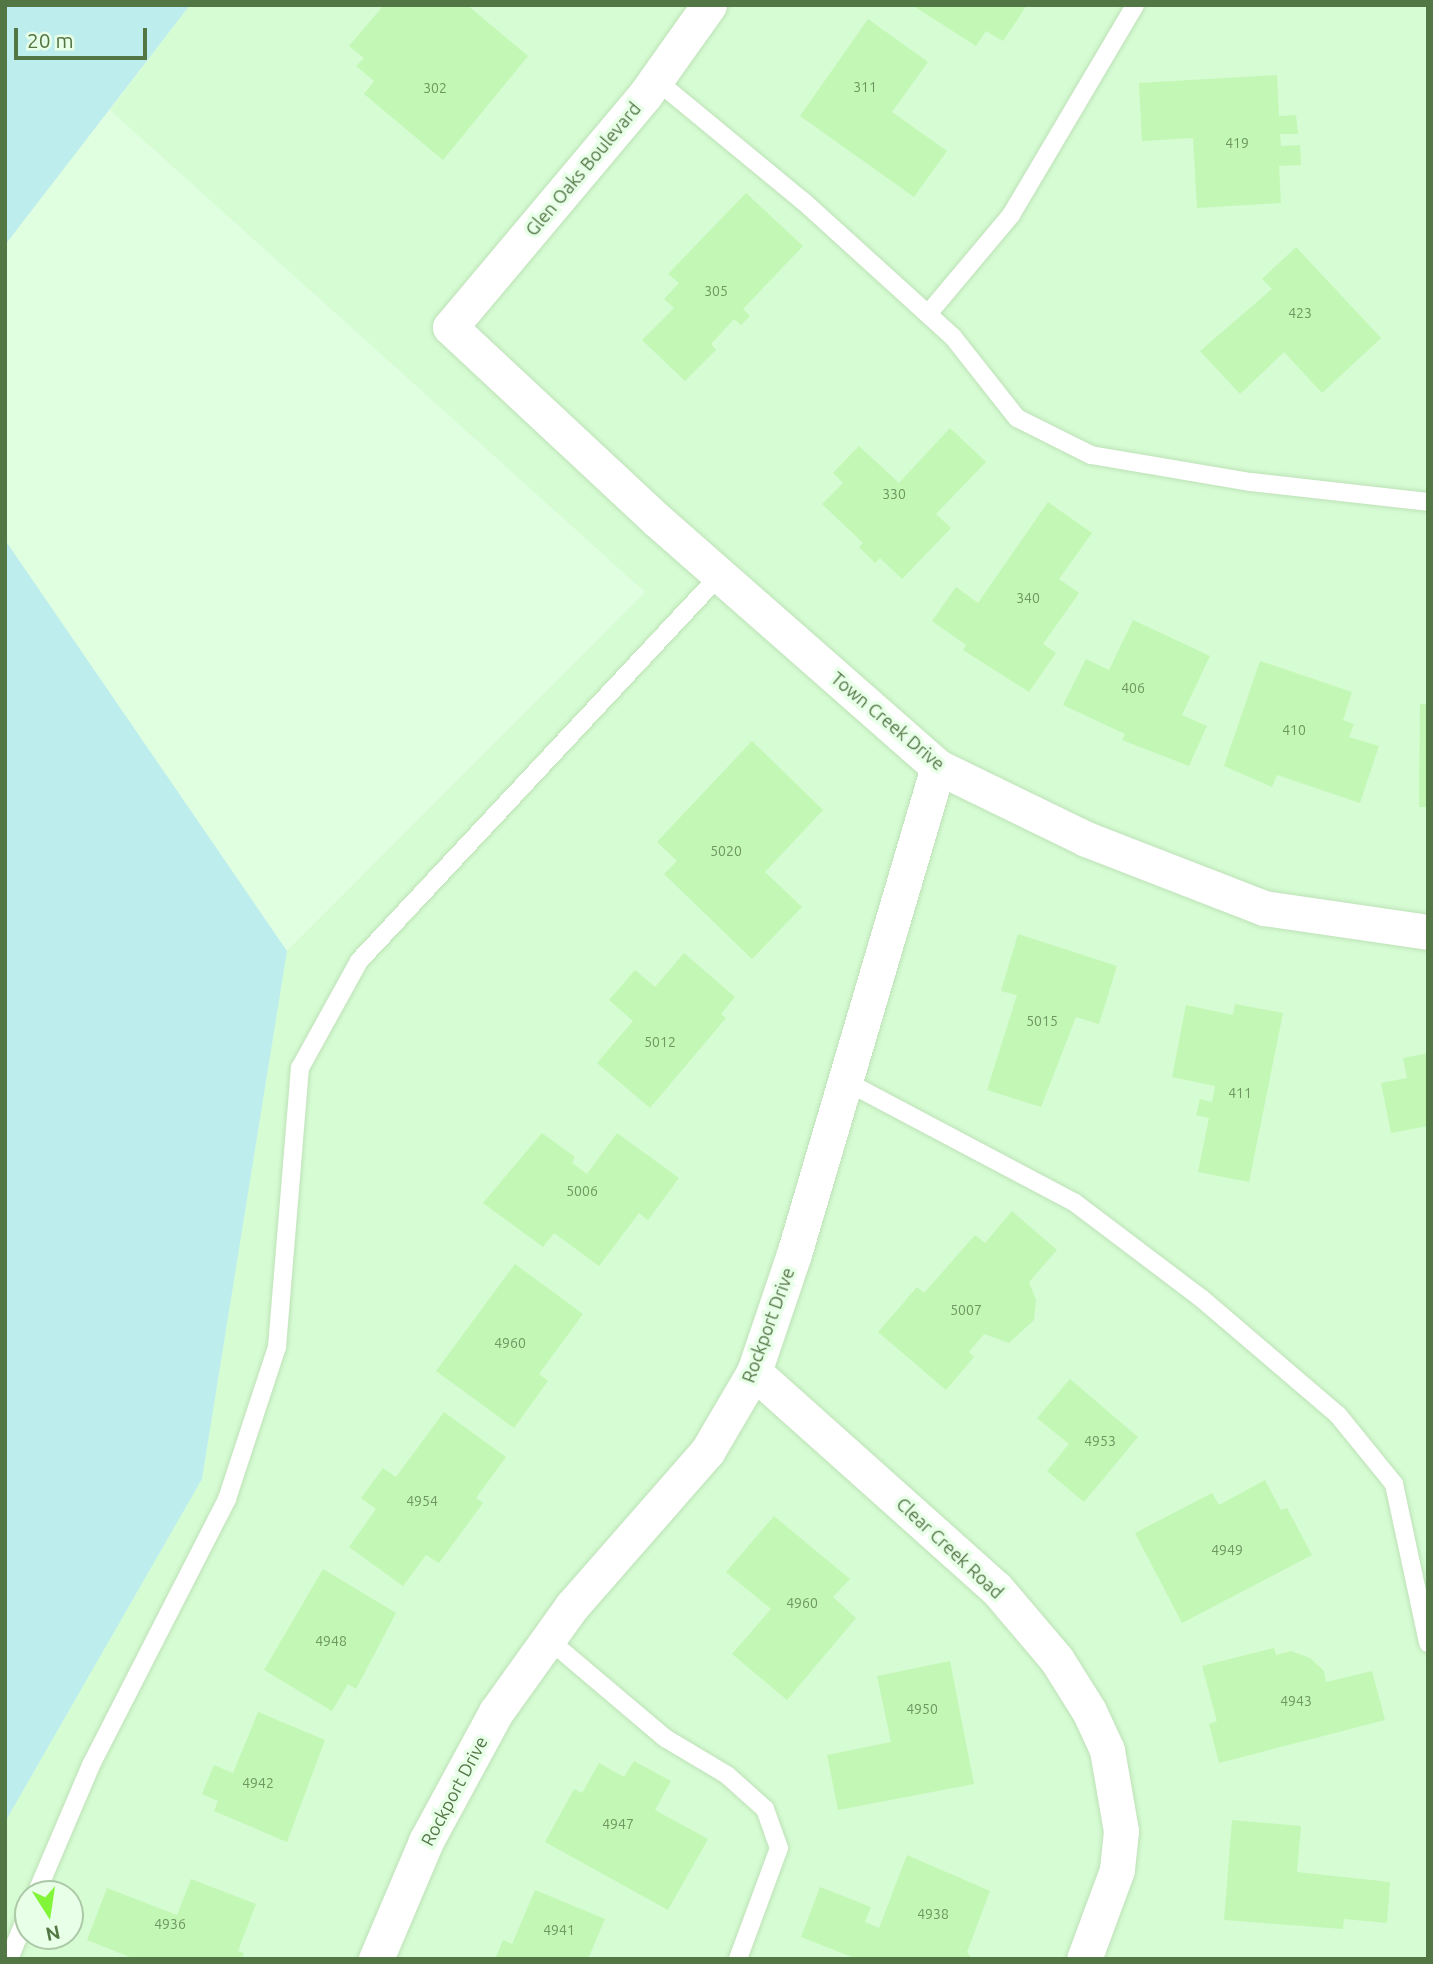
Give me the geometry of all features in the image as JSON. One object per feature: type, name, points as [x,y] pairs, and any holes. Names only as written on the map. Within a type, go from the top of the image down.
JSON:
[{"type":"street","name":"Glen Oaks Boulevard","points":[[450,327],[656,80],[709,5]]},
{"type":"street","name":"Town Creek Drive","points":[[450,327],[720,575],[939,767],[1086,839],[1264,908],[1428,932]]},
{"type":"street","name":"Rockport Drive","points":[[376,1959],[432,1829],[496,1712],[548,1639],[707,1452],[754,1372],[939,767]]},
{"type":"street","name":"Clear Creek Road","points":[[754,1372],[996,1588],[1057,1660],[1089,1711],[1107,1750],[1121,1832],[1117,1870],[1084,1959]]},
{"type":"lane","points":[[929,314],[1011,215],[1135,5]]},
{"type":"lane","points":[[656,80],[803,201],[929,314],[953,337],[1017,418],[1091,455],[1251,482],[1428,502]]},
{"type":"lane","points":[[42,1880],[92,1763],[227,1499],[277,1347],[300,1068],[359,961],[720,575]]},
{"type":"lane","points":[[845,1081],[1074,1202],[1201,1298],[1338,1415],[1394,1484],[1428,1643]]},
{"type":"lane","points":[[548,1639],[665,1738],[727,1775],[765,1809],[779,1848],[738,1959]]},
{"type":"shaded area","points":[[5,5],[190,5],[5,245]]},
{"type":"shaded area","points":[[190,5],[1428,5],[1428,1959],[5,1959],[5,1822],[202,1479],[287,951],[645,592],[110,110]]},
{"type":"shaded area","points":[[5,540],[287,951],[202,1479],[5,1822]]},
{"type":"building","points":[[384,5],[467,5],[528,56],[443,160],[364,94],[374,81],[356,66],[364,58],[349,46]]},
{"type":"building","points":[[912,5],[1027,5],[1003,41],[986,31],[976,46]]},
{"type":"building","points":[[868,19],[928,62],[892,112],[947,151],[914,197],[800,116]]},
{"type":"building","points":[[1277,75],[1279,116],[1296,115],[1298,134],[1280,134],[1281,146],[1300,145],[1301,165],[1279,166],[1281,203],[1197,208],[1193,138],[1142,141],[1139,83]]},
{"type":"building","points":[[746,193],[803,246],[743,309],[750,316],[741,325],[734,319],[711,344],[716,350],[685,381],[642,340],[674,308],[664,299],[679,283],[668,274]]},
{"type":"building","points":[[1296,247],[1381,338],[1322,393],[1284,352],[1240,394],[1200,351],[1272,289],[1262,279]]},
{"type":"building","points":[[950,428],[986,462],[936,514],[951,528],[902,579],[880,558],[875,563],[859,547],[863,543],[822,504],[843,483],[833,473],[859,446],[899,483]]},
{"type":"building","points":[[1048,502],[1092,533],[1059,579],[1079,593],[1043,644],[1056,653],[1029,692],[963,650],[966,645],[932,621],[956,587],[978,603]]},
{"type":"building","points":[[1133,620],[1210,656],[1182,715],[1207,726],[1189,766],[1122,740],[1125,734],[1063,705],[1086,659],[1109,670]]},
{"type":"building","points":[[1260,661],[1352,692],[1343,720],[1354,724],[1349,737],[1379,746],[1360,803],[1277,775],[1272,787],[1224,766]]},
{"type":"building","points":[[1420,704],[1428,704],[1428,807],[1419,807]]},
{"type":"building","points":[[752,741],[823,810],[765,872],[802,907],[752,959],[664,874],[677,861],[657,842]]},
{"type":"building","points":[[1018,934],[1117,966],[1099,1024],[1076,1017],[1041,1107],[987,1090],[1017,995],[1001,991]]},
{"type":"building","points":[[684,953],[735,997],[721,1014],[726,1018],[650,1108],[597,1063],[633,1021],[609,1000],[635,970],[655,987]]},
{"type":"building","points":[[1235,1004],[1283,1013],[1249,1182],[1198,1172],[1209,1118],[1196,1115],[1200,1099],[1212,1102],[1215,1086],[1172,1077],[1186,1005],[1233,1015]]},
{"type":"building","points":[[1428,1053],[1428,1126],[1391,1133],[1381,1083],[1407,1078],[1403,1058]]},
{"type":"building","points":[[542,1133],[575,1157],[572,1163],[587,1174],[617,1133],[679,1178],[648,1220],[639,1213],[599,1266],[554,1233],[543,1247],[483,1203]]},
{"type":"building","points":[[1012,1211],[1057,1250],[1029,1282],[1036,1300],[1034,1320],[1009,1343],[984,1334],[969,1352],[974,1357],[946,1390],[878,1332],[917,1287],[924,1293],[975,1235],[985,1243]]},
{"type":"building","points":[[515,1264],[583,1314],[539,1374],[548,1381],[514,1428],[436,1371]]},
{"type":"building","points":[[1070,1379],[1138,1437],[1084,1502],[1047,1471],[1069,1444],[1037,1418]]},
{"type":"building","points":[[444,1412],[506,1457],[476,1498],[483,1503],[439,1563],[426,1555],[403,1586],[349,1547],[376,1509],[361,1498],[383,1468],[396,1477]]},
{"type":"building","points":[[1265,1480],[1281,1510],[1287,1508],[1312,1555],[1182,1623],[1135,1533],[1212,1493],[1219,1505]]},
{"type":"building","points":[[774,1516],[850,1579],[833,1597],[856,1618],[787,1700],[732,1654],[771,1609],[726,1572]]},
{"type":"building","points":[[323,1569],[396,1613],[356,1689],[348,1684],[332,1711],[264,1670]]},
{"type":"building","points":[[1274,1648],[1276,1655],[1291,1651],[1310,1658],[1324,1671],[1326,1682],[1372,1671],[1385,1720],[1219,1763],[1209,1724],[1217,1721],[1202,1666]]},
{"type":"building","points":[[950,1661],[974,1784],[838,1810],[827,1755],[891,1742],[877,1676]]},
{"type":"building","points":[[258,1712],[325,1740],[287,1842],[214,1811],[218,1801],[202,1794],[214,1765],[233,1773]]},
{"type":"building","points":[[634,1761],[671,1781],[655,1810],[708,1839],[668,1910],[545,1842],[574,1789],[582,1793],[599,1763],[624,1777]]},
{"type":"building","points":[[1232,1820],[1301,1826],[1297,1872],[1390,1882],[1387,1923],[1344,1919],[1343,1929],[1224,1920]]},
{"type":"building","points":[[907,1855],[990,1891],[967,1952],[972,1959],[857,1959],[801,1937],[820,1887],[871,1907],[865,1922],[879,1928]]},
{"type":"building","points":[[191,1879],[256,1904],[238,1951],[244,1953],[242,1959],[135,1959],[87,1940],[107,1888],[177,1915]]},
{"type":"building","points":[[535,1890],[605,1919],[588,1959],[495,1959],[503,1940],[512,1944]]}]
